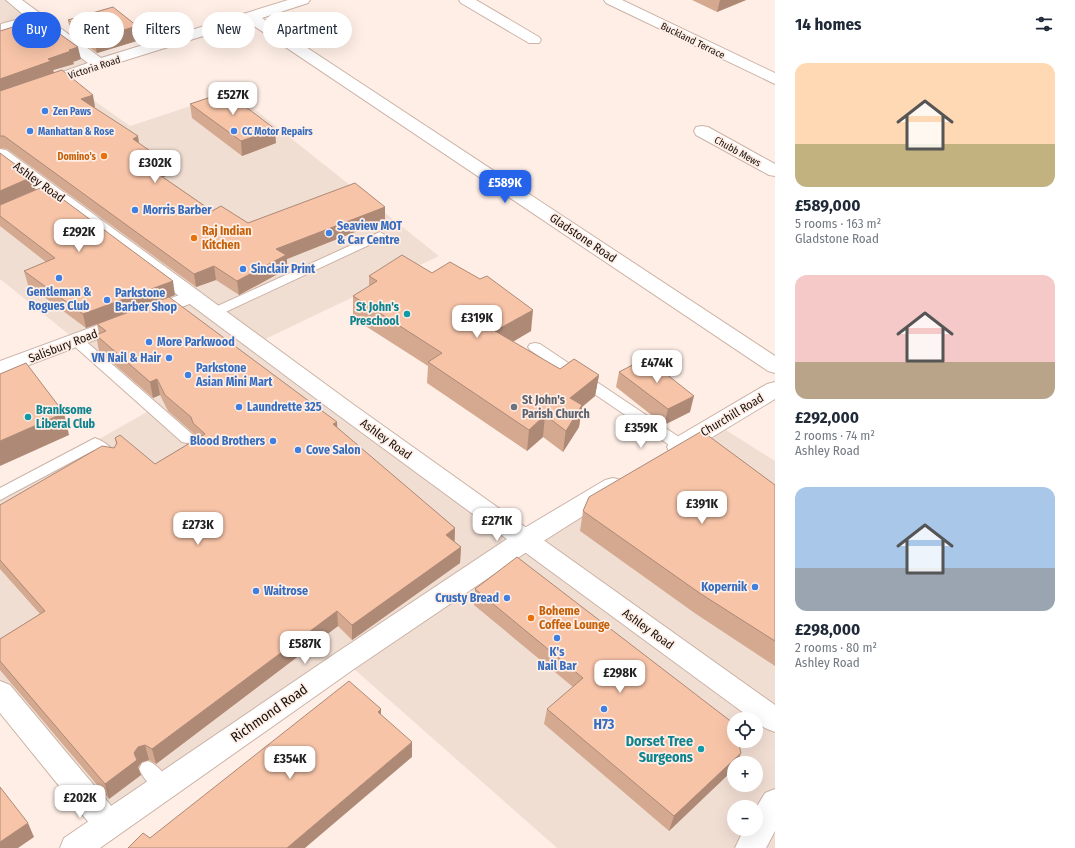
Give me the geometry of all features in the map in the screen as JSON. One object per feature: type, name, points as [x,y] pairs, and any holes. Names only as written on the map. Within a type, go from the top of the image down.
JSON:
[{"type":"street","points":[[13,0],[30,12]]},
{"type":"street","name":"Victoria Road","points":[[255,16],[303,0]]},
{"type":"street","points":[[466,0],[531,34]]},
{"type":"street","name":"Buckland Terrace","points":[[611,0],[775,79]]},
{"type":"street","name":"Gladstone Road","points":[[255,20],[775,366]]},
{"type":"street","points":[[6,27],[12,25]]},
{"type":"street","name":"Victoria Road","points":[[0,99],[100,64],[202,32]]},
{"type":"street","points":[[61,35],[100,64]]},
{"type":"street","name":"Chubb Mews","points":[[702,131],[775,171]]},
{"type":"street","points":[[756,161],[775,151]]},
{"type":"street","name":"Ashley Road","points":[[0,154],[525,540],[775,720]]},
{"type":"street","points":[[29,200],[50,190]]},
{"type":"street","name":"Salisbury Road","points":[[0,369],[194,296]]},
{"type":"street","name":"Churchill Road","points":[[660,458],[775,389]]},
{"type":"street","points":[[525,540],[633,474]]},
{"type":"street","name":"Richmond Road","points":[[75,848],[108,824],[156,778],[345,661],[525,540]]},
{"type":"street","points":[[0,693],[108,824]]},
{"type":"street","points":[[750,848],[775,803]]},
{"type":"lane","points":[[215,312],[380,236]]},
{"type":"lane","points":[[77,341],[188,438]]},
{"type":"lane","points":[[535,347],[621,404],[680,446]]},
{"type":"lane","points":[[0,495],[95,443],[112,458]]},
{"type":"shaded area","points":[[0,0],[13,0],[29,12],[12,12],[12,48],[61,48],[61,36],[69,42],[69,48],[78,48],[99,64],[62,78],[130,126],[233,92],[439,256],[257,343],[525,540],[716,424],[775,461],[775,848],[557,848],[345,661],[108,824],[0,693],[0,495],[154,408],[77,341],[0,279]]},
{"type":"building","points":[[113,7],[119,12],[96,12]]},
{"type":"building","points":[[124,16],[132,22],[132,28],[124,30]]},
{"type":"building","points":[[12,27],[12,48],[61,48],[61,35],[69,41],[69,48],[75,48],[69,50],[71,51],[48,59],[51,61],[0,79],[0,31]]},
{"type":"building","points":[[62,70],[93,95],[81,99],[138,136],[133,139],[166,162],[151,169],[212,211],[221,206],[248,223],[355,183],[385,207],[276,249],[286,255],[237,281],[214,266],[194,274],[4,136],[0,136],[0,91]]},
{"type":"building","points":[[226,92],[275,129],[241,141],[190,104]]},
{"type":"building","points":[[0,153],[32,177],[0,191]]},
{"type":"building","points":[[45,186],[173,281],[83,314],[24,271],[55,258],[0,216],[0,205]]},
{"type":"building","points":[[402,255],[432,273],[450,262],[480,279],[487,276],[533,310],[495,331],[560,369],[574,359],[599,375],[570,398],[582,405],[566,431],[545,415],[529,430],[428,362],[442,353],[353,296],[377,281],[369,276]]},
{"type":"building","points":[[169,297],[337,422],[333,424],[455,528],[446,535],[461,547],[352,625],[337,611],[152,749],[145,745],[138,747],[134,753],[137,760],[105,784],[0,661],[0,639],[45,611],[0,560],[0,505],[102,446],[114,448],[117,443],[115,438],[120,435],[155,464],[205,434],[193,423],[191,417],[165,395],[157,379],[150,382],[96,335],[106,331],[97,324]]},
{"type":"building","points":[[646,358],[694,396],[668,409],[619,372]]},
{"type":"building","points":[[26,363],[64,413],[0,441],[0,374]]},
{"type":"building","points":[[702,431],[775,485],[775,641],[701,594],[583,511],[589,497]]},
{"type":"building","points":[[517,557],[727,718],[727,748],[740,748],[741,753],[738,756],[727,756],[727,766],[674,816],[547,709],[583,678],[475,589]]},
{"type":"building","points":[[349,681],[381,709],[378,712],[412,742],[287,848],[128,848],[143,833],[150,838]]},
{"type":"building","points":[[0,787],[28,823],[0,842]]},
{"type":"place","name":"Zen Paws","points":[[45,111]]},
{"type":"place","name":"Manhattan & Rose","points":[[30,131]]},
{"type":"place","name":"CC Motor Repairs","points":[[234,131]]},
{"type":"place","name":"Domino's","points":[[104,156]]},
{"type":"place","name":"Morris Barber","points":[[135,210]]},
{"type":"place","name":"Seaview MOT & Car Centre","points":[[329,233]]},
{"type":"place","name":"Raj Indian Kitchen","points":[[194,238]]},
{"type":"place","name":"Sinclair Print","points":[[243,269]]},
{"type":"place","name":"Gentleman & Rogues Club","points":[[59,278]]},
{"type":"place","name":"Parkstone Barber Shop","points":[[107,300]]},
{"type":"place","name":"St John's Preschool","points":[[407,314]]},
{"type":"place","name":"More Parkwood","points":[[149,342]]},
{"type":"place","name":"VN Nail & Hair","points":[[169,358]]},
{"type":"place","name":"Parkstone Asian Mini Mart","points":[[188,375]]},
{"type":"place","name":"Laundrette 325","points":[[239,407]]},
{"type":"place","name":"St John's Parish Church","points":[[514,407]]},
{"type":"place","name":"Branksome Liberal Club","points":[[28,417]]},
{"type":"place","name":"Blood Brothers","points":[[273,441]]},
{"type":"place","name":"Cove Salon","points":[[298,450]]},
{"type":"place","name":"Kopernik","points":[[755,587]]},
{"type":"place","name":"Waitrose","points":[[256,591]]},
{"type":"place","name":"Crusty Bread","points":[[507,598]]},
{"type":"place","name":"Boheme Coffee Lounge","points":[[531,618]]},
{"type":"place","name":"K's Nail Bar","points":[[557,638]]},
{"type":"place","name":"H73","points":[[604,709]]},
{"type":"place","name":"Dorset Tree Surgeons","points":[[701,749]]}]
